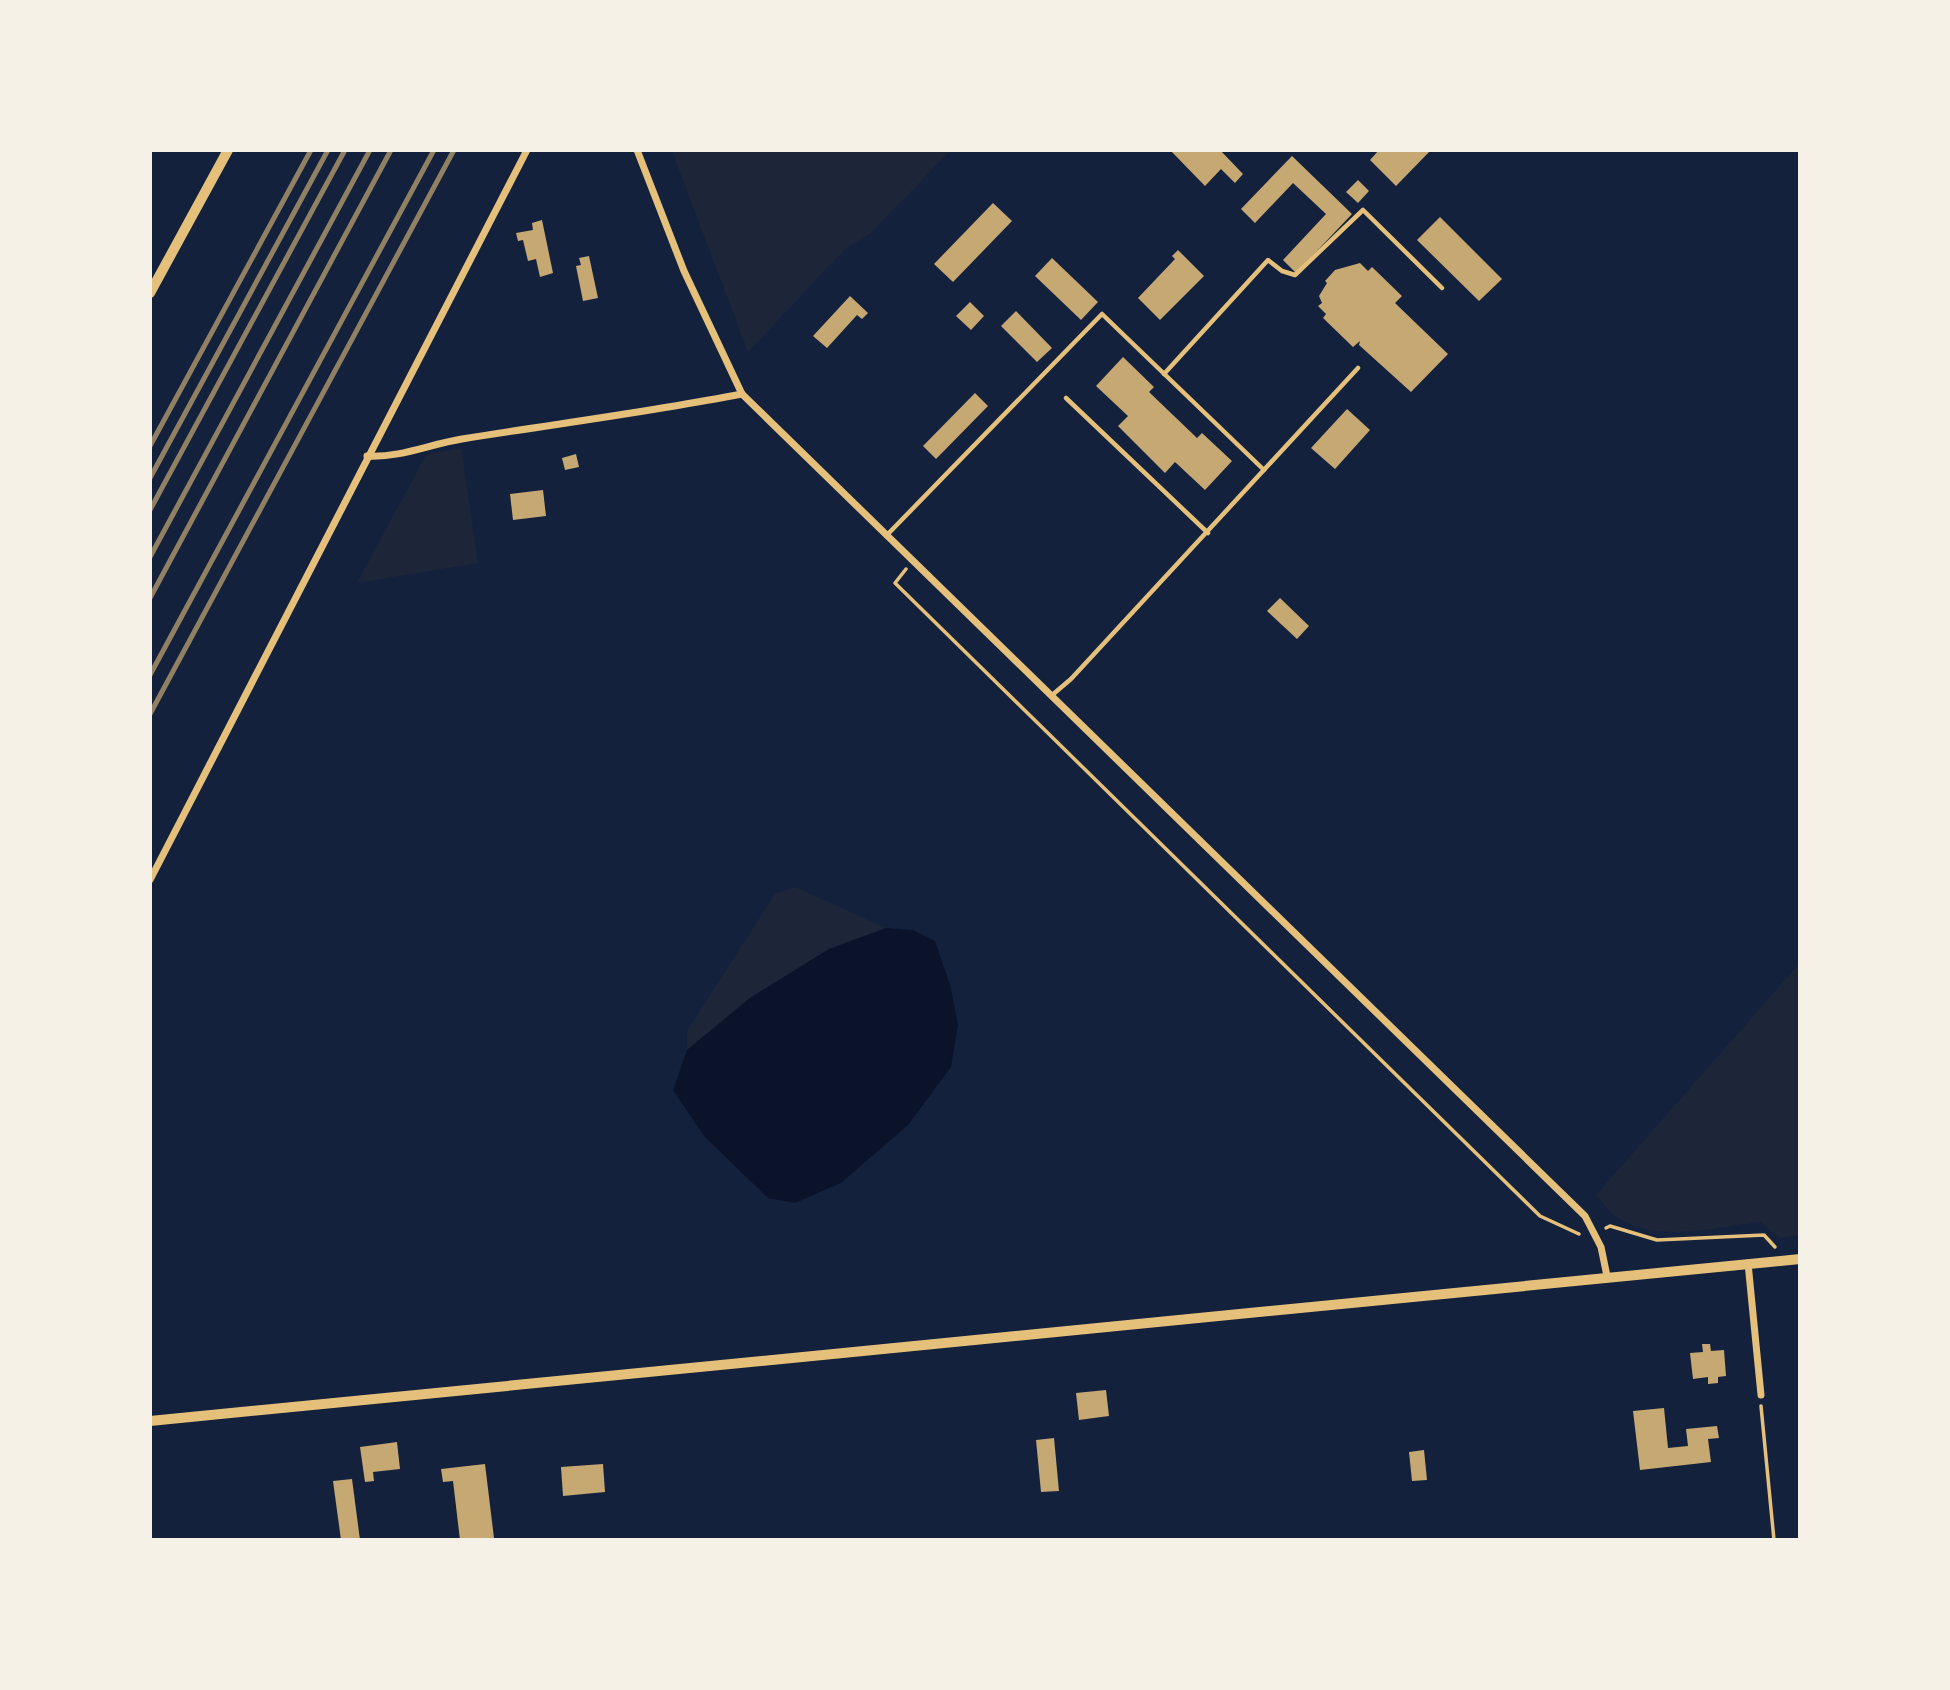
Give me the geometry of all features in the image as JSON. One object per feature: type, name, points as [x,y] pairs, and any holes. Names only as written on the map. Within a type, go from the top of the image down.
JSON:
[{"type":"street","points":[[150,293],[228,150]]},
{"type":"street","points":[[150,880],[527,150]]},
{"type":"street","points":[[637,150],[684,271],[742,394],[1585,1216],[1601,1247],[1607,1276]]},
{"type":"street","points":[[368,456],[384,457],[460,439],[573,424],[742,394]]},
{"type":"street","points":[[150,1422],[1800,1259]]},
{"type":"street","points":[[1748,1264],[1760,1395]]},
{"type":"lane","points":[[1164,374],[1268,260],[1282,271],[1295,275],[1363,210],[1442,288]]},
{"type":"lane","points":[[886,536],[1102,314],[1264,471]]},
{"type":"lane","points":[[1050,697],[1071,679],[1208,533],[1358,368]]},
{"type":"lane","points":[[1066,398],[1208,533]]},
{"type":"path","points":[[913,563],[894,583],[1540,1216],[1585,1237]]},
{"type":"path","points":[[1605,1228],[1609,1226],[1657,1240],[1764,1235],[1773,1241],[1776,1252]]},
{"type":"path","points":[[1760,1395],[1774,1539]]},
{"type":"shaded area","points":[[672,150],[950,151],[871,233],[846,248],[748,352]]},
{"type":"shaded area","points":[[461,448],[478,563],[357,583],[426,455]]},
{"type":"shaded area","points":[[795,887],[886,928],[829,949],[750,998],[687,1050],[687,1031],[775,894]]},
{"type":"shaded area","points":[[886,928],[913,930],[935,941],[951,988],[958,1025],[951,1067],[908,1125],[841,1183],[795,1203],[768,1198],[704,1136],[673,1090],[687,1050],[750,998],[829,949]]},
{"type":"shaded area","points":[[1799,964],[1799,1235],[1779,1238],[1760,1222],[1665,1232],[1630,1224],[1614,1215],[1596,1195]]},
{"type":"building","points":[[1170,150],[1220,150],[1243,174],[1235,183],[1221,169],[1205,186]]},
{"type":"building","points":[[1379,150],[1431,150],[1396,186],[1370,160]]},
{"type":"building","points":[[1292,156],[1352,214],[1296,273],[1283,260],[1326,214],[1293,183],[1255,223],[1241,209]]},
{"type":"building","points":[[1358,180],[1369,191],[1358,203],[1346,192]]},
{"type":"building","points":[[993,203],[1012,221],[953,282],[934,264]]},
{"type":"building","points":[[1440,217],[1502,279],[1479,301],[1417,240]]},
{"type":"building","points":[[542,220],[553,273],[540,277],[536,259],[528,261],[523,240],[518,241],[516,233],[533,230],[532,223]]},
{"type":"building","points":[[1178,250],[1204,276],[1160,320],[1138,298],[1175,259],[1172,256]]},
{"type":"building","points":[[589,256],[598,298],[583,301],[576,266],[581,265],[579,258]]},
{"type":"building","points":[[1052,258],[1098,302],[1081,320],[1035,276]]},
{"type":"building","points":[[1360,263],[1368,271],[1372,267],[1402,296],[1395,303],[1448,354],[1411,392],[1359,345],[1360,341],[1353,347],[1323,318],[1326,314],[1318,306],[1322,303],[1319,296],[1327,283],[1325,281],[1335,270]]},
{"type":"building","points":[[850,296],[868,313],[862,319],[857,315],[827,348],[813,336]]},
{"type":"building","points":[[970,302],[984,316],[971,330],[956,316]]},
{"type":"building","points":[[1016,311],[1052,348],[1037,362],[1001,326]]},
{"type":"building","points":[[1123,357],[1154,387],[1149,392],[1197,438],[1202,433],[1232,461],[1205,490],[1175,462],[1165,473],[1118,426],[1128,416],[1096,386]]},
{"type":"building","points":[[975,393],[988,406],[936,459],[923,446]]},
{"type":"building","points":[[1347,409],[1370,430],[1335,469],[1311,448]]},
{"type":"building","points":[[576,454],[579,467],[565,470],[562,458]]},
{"type":"building","points":[[543,490],[546,516],[513,520],[510,494]]},
{"type":"building","points":[[1280,598],[1309,626],[1297,639],[1267,611]]},
{"type":"building","points":[[1702,1344],[1710,1344],[1711,1351],[1724,1350],[1726,1376],[1718,1377],[1718,1383],[1708,1384],[1708,1377],[1693,1379],[1690,1353],[1703,1352]]},
{"type":"building","points":[[1106,1390],[1109,1416],[1079,1420],[1076,1393]]},
{"type":"building","points":[[1664,1408],[1668,1448],[1688,1446],[1686,1429],[1717,1426],[1719,1438],[1708,1439],[1711,1462],[1640,1470],[1633,1411]]},
{"type":"building","points":[[1054,1438],[1059,1491],[1041,1492],[1036,1440]]},
{"type":"building","points":[[397,1442],[400,1469],[373,1472],[374,1481],[365,1482],[360,1447]]},
{"type":"building","points":[[1424,1450],[1427,1480],[1412,1481],[1409,1452]]},
{"type":"building","points":[[485,1464],[494,1538],[460,1540],[453,1481],[443,1482],[441,1469]]},
{"type":"building","points":[[603,1464],[605,1492],[563,1496],[561,1467]]},
{"type":"building","points":[[352,1479],[360,1540],[341,1540],[333,1481]]},
{"type":"railway","points":[[150,446],[311,150]]},
{"type":"railway","points":[[150,478],[328,150]]},
{"type":"railway","points":[[150,510],[345,150]]},
{"type":"railway","points":[[150,557],[370,150]]},
{"type":"railway","points":[[150,598],[391,150]]},
{"type":"railway","points":[[150,675],[434,150]]},
{"type":"railway","points":[[150,714],[454,150]]}]
